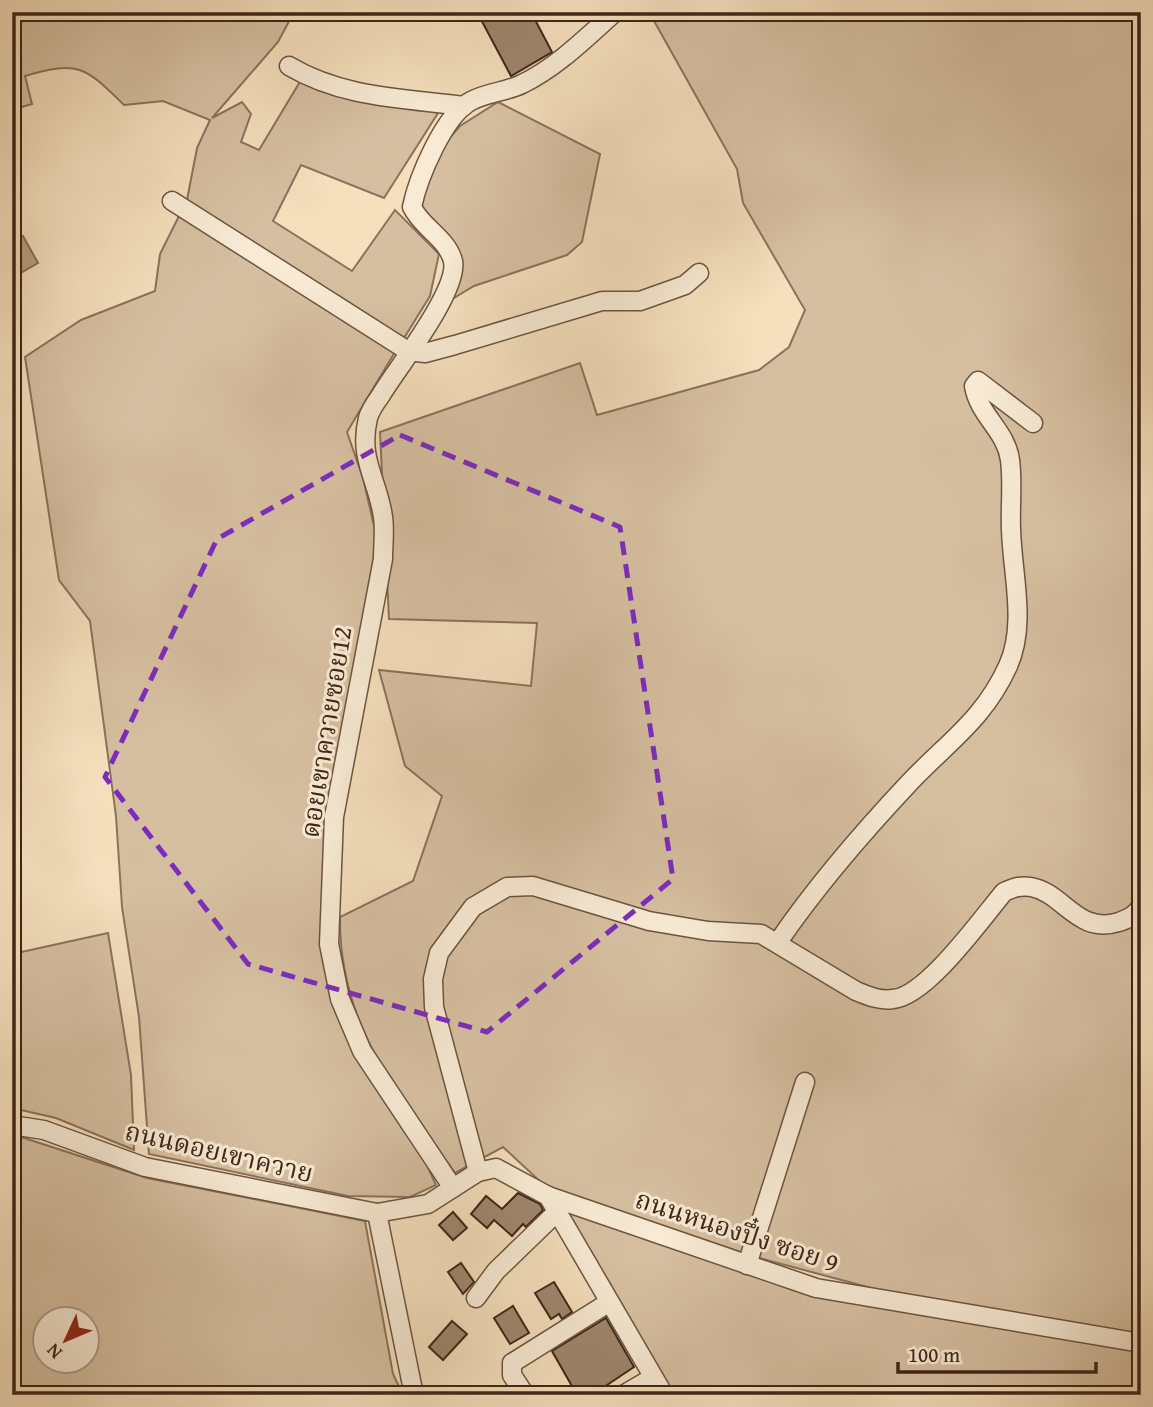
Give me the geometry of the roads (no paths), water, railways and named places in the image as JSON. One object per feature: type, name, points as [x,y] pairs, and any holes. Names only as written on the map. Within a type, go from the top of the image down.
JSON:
[{"type":"street","points":[[289,66],[315,81],[344,90],[464,106],[492,91],[521,85],[558,60],[615,12]]},
{"type":"street","name":"ดอยเขาควายซอย12","points":[[453,1188],[362,1051],[340,999],[329,944],[334,817],[383,559],[383,516],[364,457],[368,416],[408,351],[445,299],[453,274],[453,263],[443,242],[426,228],[411,206],[416,187],[439,141],[464,106]]},
{"type":"street","points":[[172,201],[408,351],[425,353],[445,348],[602,300],[640,302],[685,285],[699,273]]},
{"type":"street","points":[[778,942],[878,817],[929,763],[967,731],[1009,664],[1018,618],[1011,554],[1010,460],[1003,436],[987,419],[976,400],[974,386],[978,381],[1033,423]]},
{"type":"street","points":[[414,1395],[377,1213],[428,1204],[478,1172],[435,1007],[433,979],[439,953],[473,907],[507,887],[533,886],[649,921],[708,931],[761,934],[856,991],[870,997],[895,1000],[911,993],[931,976],[1004,892],[1015,887],[1033,887],[1088,922],[1108,926],[1133,918],[1141,907]]},
{"type":"street","points":[[747,1265],[805,1082]]},
{"type":"street","name":"ถนนดอยเขาควาย","points":[[12,1125],[44,1130],[145,1167],[377,1213]]},
{"type":"street","name":"ถนนหนองปึ๋ง ซอย 9","points":[[478,1172],[496,1168],[552,1204],[816,1288],[1141,1343]]},
{"type":"street","points":[[476,1298],[552,1204],[664,1395]]},
{"type":"street","points":[[525,1395],[512,1375],[512,1363],[608,1303]]},
{"type":"street","points":[[622,1395],[652,1378]]}]
